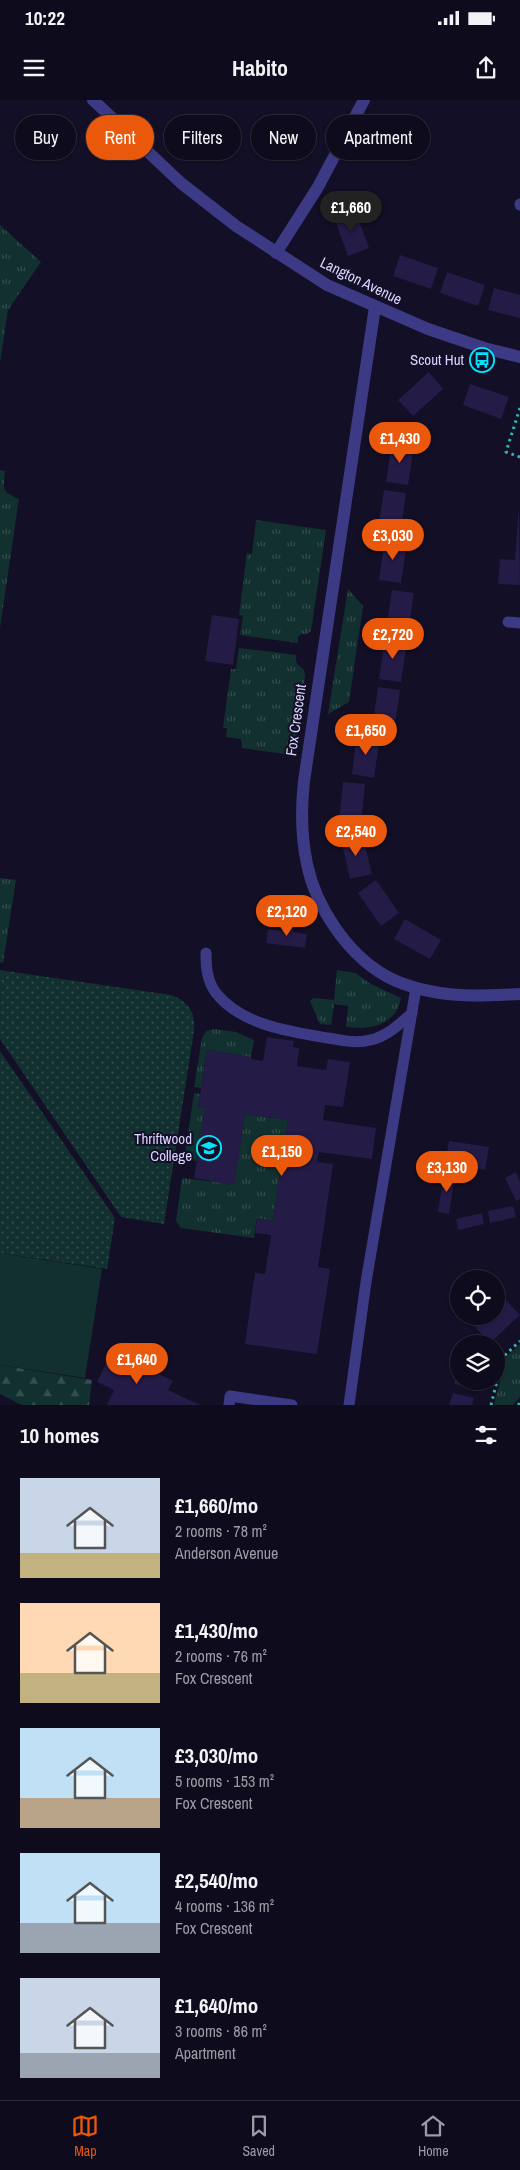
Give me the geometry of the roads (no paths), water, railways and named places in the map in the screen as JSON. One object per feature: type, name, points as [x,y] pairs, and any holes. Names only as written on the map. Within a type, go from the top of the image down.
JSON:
[{"type":"street","name":"Langton Avenue","points":[[93,100],[181,183],[236,226],[327,286],[428,329],[484,348],[520,357]]},
{"type":"street","points":[[276,253],[318,187],[364,100]]},
{"type":"street","name":"Fox Crescent","points":[[375,308],[304,780],[302,824],[304,847],[311,880],[331,920],[348,943],[375,969],[401,983],[416,988],[455,994],[520,994]]},
{"type":"lane","points":[[206,953],[208,975],[216,993],[228,1005],[266,1025],[314,1036],[363,1042],[382,1036],[412,1013]]},
{"type":"lane","points":[[349,1405],[366,1282],[416,988]]},
{"type":"lane","points":[[229,1405],[230,1396],[292,1405]]},
{"type":"place","name":"Scout Hut","points":[[482,360]]},
{"type":"place","name":"Thriftwood College","points":[[209,1148]]}]
